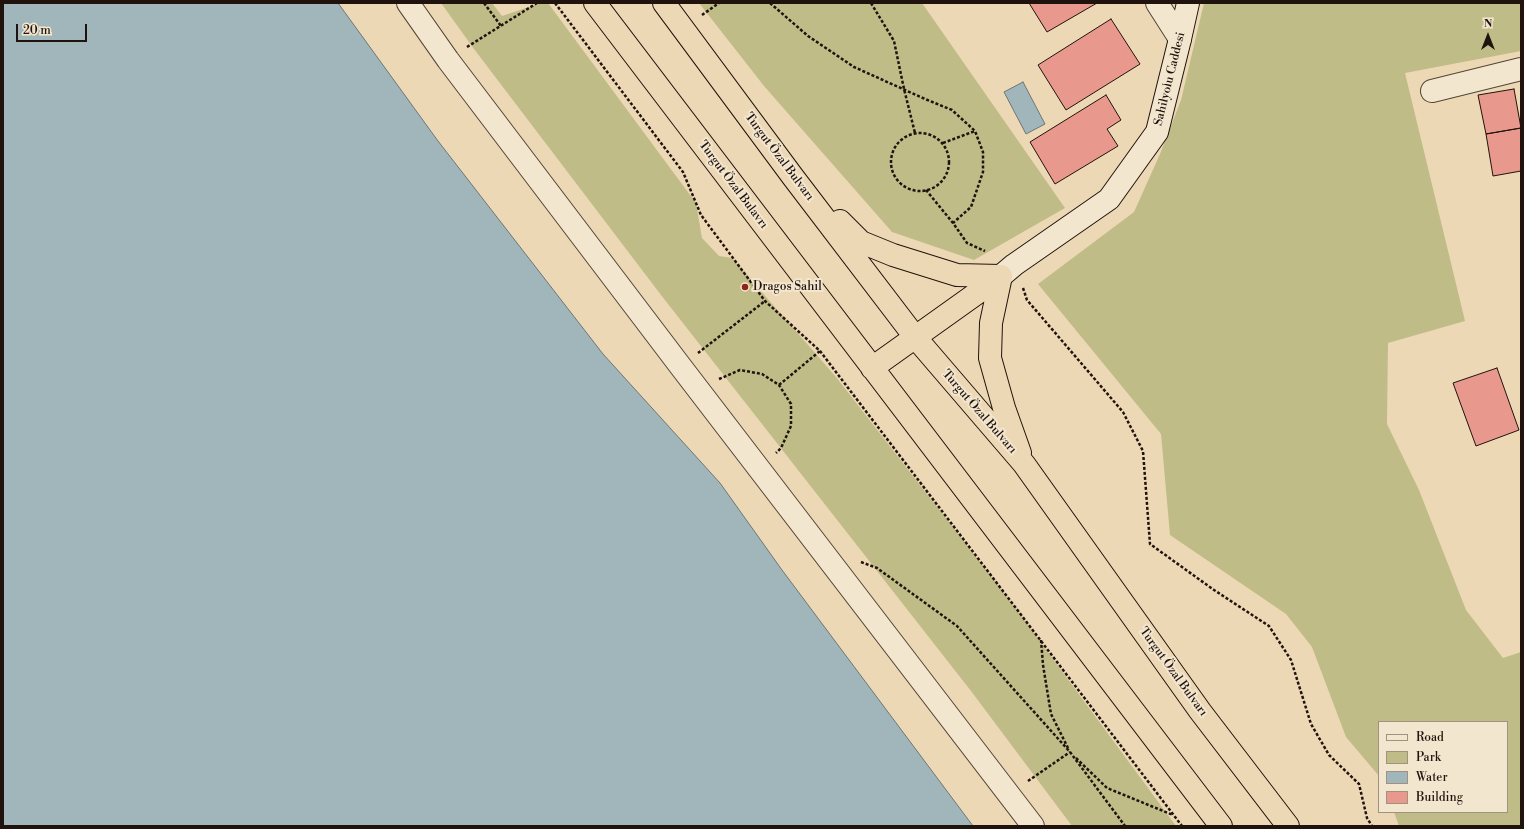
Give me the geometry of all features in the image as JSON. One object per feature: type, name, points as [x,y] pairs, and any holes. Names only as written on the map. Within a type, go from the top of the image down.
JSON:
[{"type":"highway","name":"Turgut Özal Bulavrı","points":[[595,3],[872,368]]},
{"type":"highway","name":"Turgut Özal Bulvarı","points":[[664,3],[915,338],[1024,464],[1200,711],[1288,826]]},
{"type":"highway","points":[[793,177],[861,242],[957,275],[1007,270]]},
{"type":"highway","points":[[1007,270],[872,368],[1221,826]]},
{"type":"highway","points":[[1007,270],[991,323],[990,358],[1004,408],[1024,464]]},
{"type":"street","points":[[408,3],[448,60],[680,367],[758,466],[1033,826]]},
{"type":"street","points":[[1157,3],[1180,39]]},
{"type":"street","name":"Sahilyolu Caddesi","points":[[1007,270],[1110,199],[1157,132],[1188,3]]},
{"type":"street","points":[[1432,91],[1521,69]]},
{"type":"path","points":[[484,3],[501,26]]},
{"type":"path","points":[[448,60],[537,3]]},
{"type":"path","points":[[555,3],[683,172],[701,215],[765,301],[820,351],[1182,826]]},
{"type":"path","points":[[770,3],[808,36],[854,67],[952,110],[975,132],[983,152],[983,172],[971,207],[954,223]]},
{"type":"path","points":[[871,3],[894,41],[915,133]]},
{"type":"path","points":[[943,143],[975,132]]},
{"type":"path","points":[[915,133],[931,134],[943,143],[948,152],[950,162],[948,171],[943,180],[936,186],[926,190],[917,191],[900,183],[891,167],[891,158],[894,149],[903,138],[915,133]]},
{"type":"path","points":[[926,190],[954,223],[967,243],[1007,270],[1027,300],[1123,412],[1144,451],[1150,544],[1214,590],[1269,626],[1291,660],[1310,724],[1329,755],[1359,784],[1367,818],[1372,826]]},
{"type":"path","points":[[680,367],[765,301]]},
{"type":"path","points":[[779,385],[820,351]]},
{"type":"path","points":[[703,395],[721,378],[740,370],[762,374],[779,385],[791,404],[791,426],[781,448],[770,461],[758,466]]},
{"type":"path","points":[[858,562],[877,568],[957,626],[1070,752],[1107,788],[1175,816]]},
{"type":"path","points":[[1041,640],[1043,665],[1051,714],[1070,752],[1125,826]]},
{"type":"path","points":[[1010,796],[1021,786],[1070,752]]},
{"type":"green space","points":[[441,3],[492,3],[502,16],[541,3],[548,3],[696,203],[702,238],[719,256],[732,258],[836,377],[1008,598],[1176,826],[1072,826],[971,691],[661,295],[474,49]]},
{"type":"green space","points":[[699,3],[922,3],[1065,208],[974,260],[892,232],[764,86]]},
{"type":"green space","points":[[1204,3],[1521,3],[1521,51],[1405,73],[1465,321],[1388,343],[1387,424],[1419,490],[1466,610],[1503,658],[1521,652],[1521,826],[1399,826],[1394,813],[1508,813],[1508,721],[1378,721],[1378,775],[1346,737],[1312,647],[1286,614],[1170,535],[1161,434],[1038,284],[1134,212],[1160,154],[1181,100]]},
{"type":"water","points":[[3,3],[338,3],[438,141],[603,354],[720,483],[782,570],[973,826],[3,826]]},
{"type":"water","points":[[1023,82],[1045,124],[1026,134],[1004,92]]},
{"type":"building","points":[[1029,3],[1097,3],[1047,32]]},
{"type":"building","points":[[1111,19],[1140,64],[1066,110],[1038,65]]},
{"type":"building","points":[[1514,89],[1521,128],[1486,134],[1478,95]]},
{"type":"building","points":[[1106,95],[1121,120],[1107,129],[1118,146],[1055,184],[1030,142]]},
{"type":"building","points":[[1521,128],[1521,171],[1493,176],[1486,134]]},
{"type":"building","points":[[1497,368],[1519,430],[1476,446],[1453,383]]},
{"type":"place","name":"Dragos Sahil","points":[[745,287]]}]
